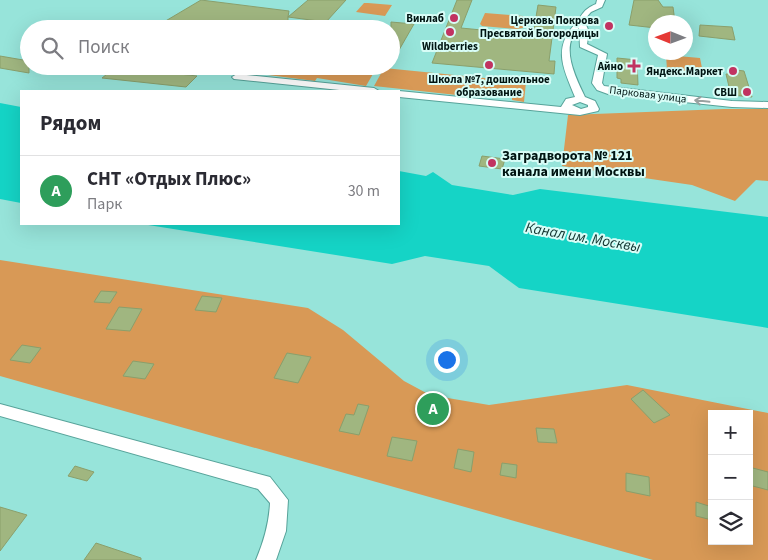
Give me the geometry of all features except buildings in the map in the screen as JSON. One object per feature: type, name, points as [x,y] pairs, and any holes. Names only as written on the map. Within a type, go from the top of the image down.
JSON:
[{"type":"street","points":[[581,99],[564,48],[572,29],[580,23],[588,10],[599,4],[600,0]]},
{"type":"street","name":"Парковая улица","points":[[580,23],[585,34],[583,45],[603,54],[597,83],[600,88],[608,91],[732,104],[768,105]]},
{"type":"street","points":[[237,76],[365,90]]},
{"type":"street","points":[[400,94],[585,112],[594,109],[592,103],[581,99],[566,102],[566,106],[576,111]]},
{"type":"street","points":[[1,412],[264,483],[279,500],[279,524],[274,543],[266,560]]},
{"type":"shaded area","points":[[364,3],[392,5],[385,16],[356,12]]},
{"type":"shaded area","points":[[485,13],[523,16],[523,28],[482,26],[480,24]]},
{"type":"shaded area","points":[[693,57],[700,58],[703,73],[667,70],[666,60],[693,60]]},
{"type":"shaded area","points":[[400,70],[526,82],[524,102],[512,100],[512,98],[485,95],[484,98],[374,86],[380,75],[400,75]]},
{"type":"shaded area","points":[[268,75],[372,75],[366,86],[317,78],[315,81]]},
{"type":"shaded area","points":[[768,109],[768,181],[756,180],[735,201],[692,185],[562,166],[568,115]]},
{"type":"shaded area","points":[[0,260],[308,308],[343,330],[404,381],[430,395],[489,405],[627,385],[753,410],[708,410],[708,545],[753,545],[753,410],[768,413],[768,560],[653,560],[0,376]]},
{"type":"water","points":[[0,103],[20,107],[20,203],[0,199]]},
{"type":"water","name":"Канал им. Москвы","points":[[400,171],[426,176],[433,172],[452,185],[513,195],[540,189],[768,217],[768,328],[519,288],[489,266],[425,256],[392,264],[148,225],[400,225]]},
{"type":"place","name":"Винлаб","points":[[454,18]]},
{"type":"place","name":"Церковь Покрова Пресвятой Богородицы","points":[[609,26]]},
{"type":"place","name":"Wildberries","points":[[450,32]]},
{"type":"place","name":"Школа №7, дошкольное образование","points":[[489,65]]},
{"type":"place","name":"Айно","points":[[634,66]]},
{"type":"place","name":"Яндекс.Маркет","points":[[733,71]]},
{"type":"place","name":"СВШ","points":[[747,92]]},
{"type":"place","name":"Заградворота № 121 канала имени Москвы","points":[[492,163]]},
{"type":"place","name":"СНТ «Отдых Плюс»","points":[[433,409]]}]
